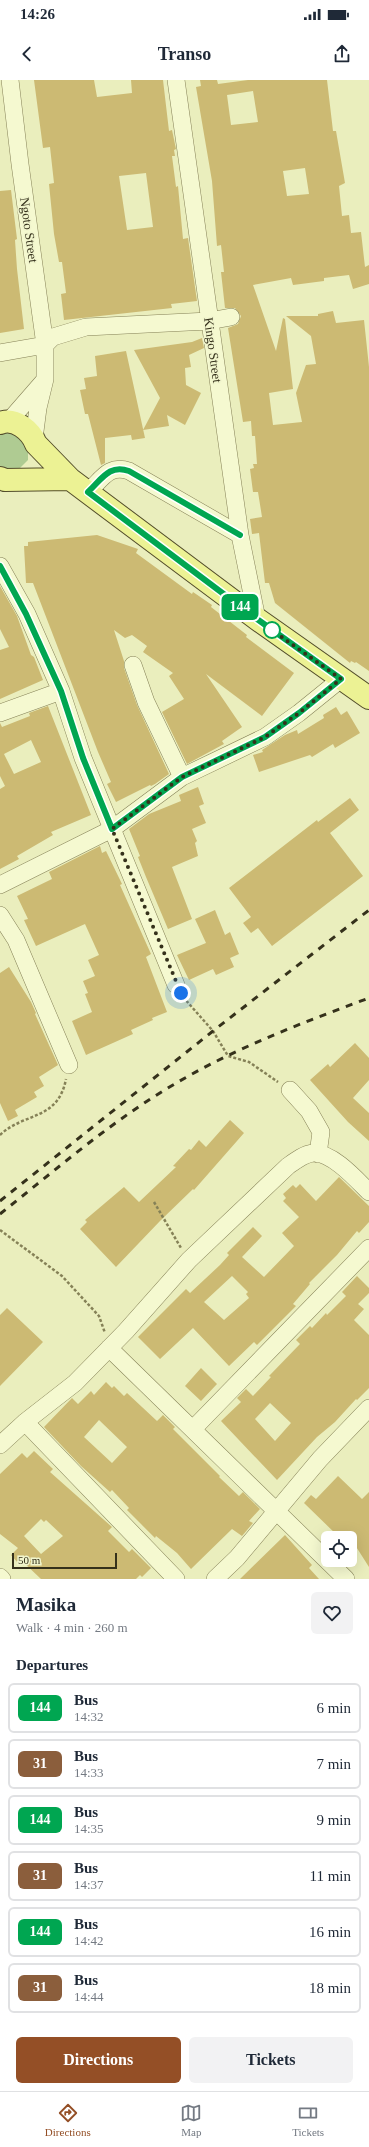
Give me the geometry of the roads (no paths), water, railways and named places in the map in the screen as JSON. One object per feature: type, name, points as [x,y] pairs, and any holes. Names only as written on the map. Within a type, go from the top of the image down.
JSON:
[{"type":"main road","points":[[5,422],[23,427],[70,479],[257,619],[369,698]]},
{"type":"main road","points":[[5,481],[26,473],[34,458],[35,442]]},
{"type":"main road","points":[[5,481],[70,479]]},
{"type":"street","name":"Ngoto Street","points":[[10,80],[45,345],[45,379],[38,408],[35,442]]},
{"type":"street","name":"Kingo Street","points":[[176,80],[240,535],[257,619]]},
{"type":"street","points":[[0,353],[45,345],[53,336],[86,327],[209,321],[231,316]]},
{"type":"street","points":[[5,422],[45,379]]},
{"type":"street","points":[[88,492],[112,469],[121,468],[129,471],[240,535]]},
{"type":"street","points":[[0,566],[26,614],[61,691],[83,758],[176,985]]},
{"type":"street","points":[[133,665],[146,702],[182,777]]},
{"type":"street","points":[[0,884],[112,829],[182,777],[265,737],[299,713],[341,679]]},
{"type":"street","points":[[0,713],[61,691]]},
{"type":"street","points":[[0,915],[16,940],[69,1064]]},
{"type":"street","points":[[290,1090],[310,1111],[321,1132],[318,1154]]},
{"type":"street","points":[[0,1445],[25,1422],[75,1384],[189,1260],[288,1166],[301,1157],[313,1153],[339,1164],[369,1192]]},
{"type":"street","points":[[193,1429],[369,1248]]},
{"type":"street","points":[[109,1348],[346,1579]]},
{"type":"street","points":[[215,1579],[237,1558],[320,1460],[369,1408]]},
{"type":"street","points":[[25,1422],[176,1579]]},
{"type":"railway","points":[[0,1201],[213,1031],[369,910]]},
{"type":"railway","points":[[0,1214],[109,1128],[154,1096],[201,1069],[248,1046],[369,998]]}]
